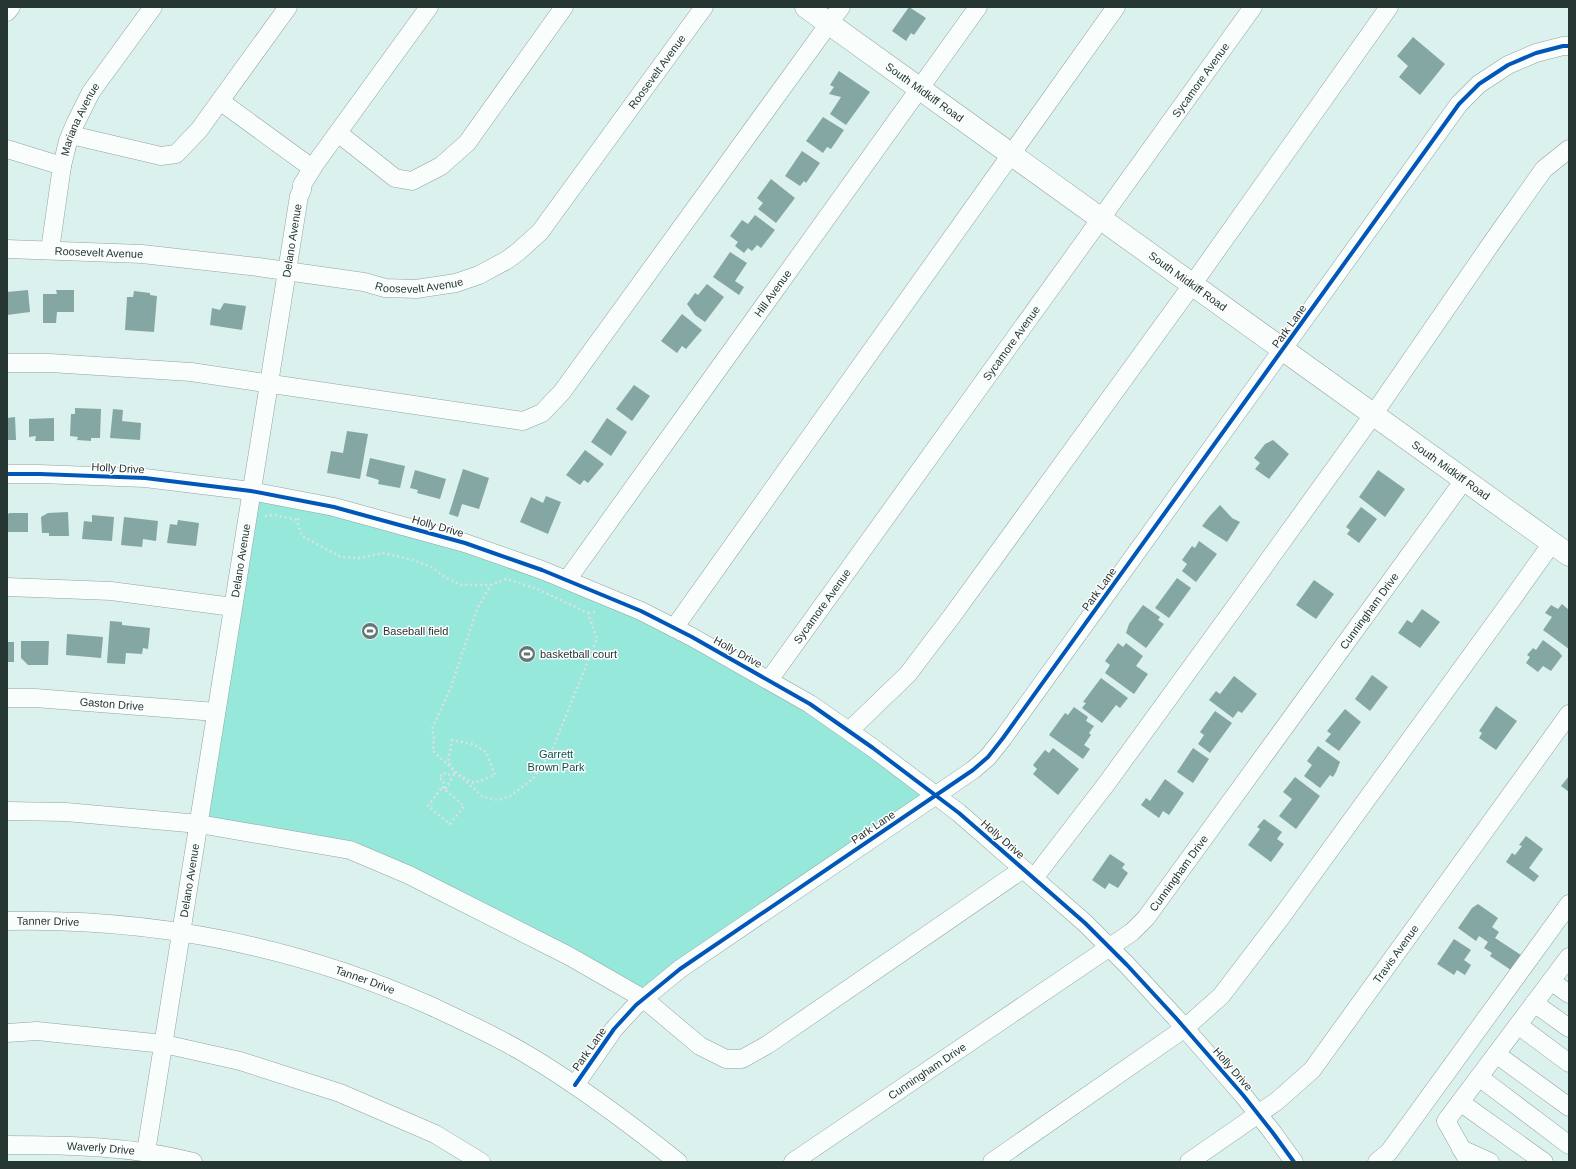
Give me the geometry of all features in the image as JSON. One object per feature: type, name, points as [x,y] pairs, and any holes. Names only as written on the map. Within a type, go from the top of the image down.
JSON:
[{"type":"main road","name":"South Midkiff Road","points":[[806,7],[835,15],[920,88],[1569,555]]},
{"type":"street","points":[[7,12],[11,7]]},
{"type":"street","name":"Mariana Avenue","points":[[50,250],[62,166],[68,142],[81,111],[91,92],[153,7]]},
{"type":"street","points":[[71,135],[160,156],[176,154],[199,130],[288,7]]},
{"type":"street","name":"Delano Avenue","points":[[146,1152],[299,196],[302,190],[302,185],[312,168],[429,7]]},
{"type":"street","points":[[338,133],[395,178],[412,181],[441,166],[467,143],[564,7]]},
{"type":"street","name":"Roosevelt Avenue","points":[[7,249],[142,254],[287,271],[364,282],[385,288],[416,289],[456,283],[479,275],[503,262],[527,245],[549,222],[704,7]]},
{"type":"street","name":"Hill Avenue","points":[[567,580],[978,7]]},
{"type":"street","points":[[674,628],[1116,7]]},
{"type":"street","name":"Sycamore Avenue","points":[[769,680],[1253,7]]},
{"type":"street","points":[[849,731],[908,674],[952,616],[1192,285],[1389,7]]},
{"type":"street","points":[[7,363],[50,363],[191,372],[523,421],[542,413],[562,392],[835,15]]},
{"type":"street","name":"Park Lane","points":[[575,1085],[614,1029],[636,1005],[680,969],[973,770],[988,757],[1459,104],[1479,84],[1508,65],[1536,53],[1563,46],[1569,46]]},
{"type":"street","points":[[220,101],[312,168]]},
{"type":"street","points":[[7,149],[62,166]]},
{"type":"street","points":[[7,811],[66,812],[199,824],[350,850],[410,875],[553,947],[644,999],[700,1046],[726,1059],[742,1059],[766,1045],[1028,874],[1106,783],[1374,415],[1544,169],[1569,149]]},
{"type":"street","name":"Holly Drive","points":[[7,474],[145,478],[251,491],[334,507],[491,551],[567,580],[641,611],[692,637],[810,704],[915,779],[935,796],[959,813],[1085,924],[1127,965],[1185,1028],[1259,1114],[1294,1162]]},
{"type":"street","name":"Cunningham Drive","points":[[792,1162],[1132,932],[1151,913],[1464,480]]},
{"type":"street","points":[[992,1162],[1185,1028],[1221,996],[1282,916],[1552,543]]},
{"type":"street","points":[[7,587],[111,591],[233,607]]},
{"type":"street","name":"Gaston Drive","points":[[7,698],[34,698],[216,712]]},
{"type":"street","name":"Travis Avenue","points":[[1189,1162],[1287,1094],[1312,1070],[1569,714]]},
{"type":"street","points":[[1377,1162],[1390,1152],[1569,904]]},
{"type":"street","name":"Tanner Drive","points":[[7,921],[83,922],[182,932],[286,954],[375,983],[450,1014],[527,1054],[622,1117],[678,1162]]},
{"type":"street","points":[[1490,1162],[1465,1155],[1446,1121],[1569,958]]},
{"type":"street","points":[[1551,981],[1569,994]]},
{"type":"street","points":[[1534,1003],[1569,1028]]},
{"type":"street","points":[[1518,1025],[1569,1063]]},
{"type":"street","points":[[7,1033],[37,1031],[164,1044],[240,1061],[340,1093],[435,1134],[481,1162]]},
{"type":"street","points":[[1496,1054],[1569,1107]]},
{"type":"street","points":[[1479,1077],[1569,1145]]},
{"type":"street","points":[[1460,1102],[1544,1162]]},
{"type":"street","name":"Waverly Drive","points":[[7,1145],[77,1146],[146,1152],[193,1162]]},
{"type":"path","points":[[302,502],[298,520],[302,536],[341,557],[360,558],[383,553],[413,560],[431,567],[445,577],[461,585],[490,585],[506,579],[535,588],[588,613],[601,610]]},
{"type":"path","points":[[262,521],[266,515],[274,514],[298,520]]},
{"type":"path","points":[[490,585],[477,609],[451,687],[432,729],[434,738],[433,751],[455,773],[483,797],[498,800],[510,796],[533,779],[552,750],[597,639],[588,613]]},
{"type":"path","points":[[452,740],[473,744],[486,752],[495,775],[474,783],[455,773],[448,762],[452,740]]},
{"type":"path","points":[[455,773],[444,790],[442,788],[428,806],[450,824],[464,806],[444,790],[443,780],[439,778],[444,773],[448,776],[455,773]]},
{"type":"green space","name":"Garrett Brown Park","points":[[251,491],[412,528],[692,637],[935,795],[643,999],[350,850],[201,825]]},
{"type":"building","points":[[909,7],[926,18],[914,35],[911,33],[906,41],[892,31]]},
{"type":"building","points":[[1413,37],[1445,64],[1420,95],[1399,77],[1408,66],[1397,56]]},
{"type":"building","points":[[839,71],[870,92],[846,125],[830,114],[841,97],[829,94],[834,87],[830,85]]},
{"type":"building","points":[[823,117],[844,130],[831,149],[827,147],[823,153],[806,141]]},
{"type":"building","points":[[802,151],[820,163],[806,183],[804,181],[800,186],[785,176]]},
{"type":"building","points":[[771,179],[795,198],[776,223],[758,209],[763,203],[757,198]]},
{"type":"building","points":[[755,215],[775,230],[761,248],[757,245],[752,251],[748,248],[744,253],[735,246],[738,242],[730,236],[742,220],[748,224]]},
{"type":"building","points":[[730,252],[747,263],[735,281],[744,287],[739,295],[713,277]]},
{"type":"building","points":[[707,284],[724,297],[705,322],[695,315],[687,304],[695,293],[698,295]]},
{"type":"building","points":[[28,290],[30,312],[7,315],[7,292]]},
{"type":"building","points":[[56,290],[74,290],[74,312],[57,312],[56,323],[43,323],[43,294],[57,294]]},
{"type":"building","points":[[134,291],[150,293],[150,295],[157,296],[154,332],[125,330],[127,297],[133,297]]},
{"type":"building","points":[[224,303],[246,306],[242,330],[210,325],[212,308],[220,310]]},
{"type":"building","points":[[682,314],[702,330],[686,349],[682,346],[677,353],[661,341]]},
{"type":"building","points":[[634,385],[650,396],[632,421],[616,409]]},
{"type":"building","points":[[75,408],[101,409],[100,438],[91,438],[91,441],[77,440],[78,437],[70,436],[71,414],[75,414]]},
{"type":"building","points":[[113,409],[123,410],[122,421],[141,423],[140,440],[110,438]]},
{"type":"building","points":[[15,417],[16,440],[7,440],[7,418]]},
{"type":"building","points":[[54,418],[54,441],[35,441],[36,436],[29,437],[29,419]]},
{"type":"building","points":[[607,418],[627,432],[611,456],[591,442]]},
{"type":"building","points":[[347,431],[368,434],[360,479],[327,473],[331,451],[343,453]]},
{"type":"building","points":[[1273,440],[1289,454],[1269,479],[1255,469],[1260,463],[1254,458],[1265,444]]},
{"type":"building","points":[[585,450],[604,464],[588,483],[584,480],[580,485],[566,475]]},
{"type":"building","points":[[370,458],[405,466],[400,488],[378,484],[379,480],[366,476]]},
{"type":"building","points":[[463,469],[489,478],[479,509],[462,504],[458,517],[449,514]]},
{"type":"building","points":[[415,470],[446,479],[440,499],[417,493],[418,490],[410,488]]},
{"type":"building","points":[[1378,470],[1405,489],[1385,517],[1359,497]]},
{"type":"building","points":[[546,496],[561,502],[548,534],[520,522],[531,497],[543,503]]},
{"type":"building","points":[[1220,505],[1232,518],[1240,522],[1227,542],[1202,526]]},
{"type":"building","points":[[1361,507],[1377,519],[1359,543],[1347,534],[1350,530],[1346,527]]},
{"type":"building","points":[[68,512],[69,536],[49,536],[49,533],[42,533],[41,517],[48,513]]},
{"type":"building","points":[[9,513],[28,513],[28,532],[7,532],[7,516]]},
{"type":"building","points":[[92,515],[114,517],[112,541],[82,539],[84,521],[92,522]]},
{"type":"building","points":[[124,517],[158,521],[156,541],[143,539],[142,547],[121,545]]},
{"type":"building","points":[[178,520],[199,523],[196,546],[167,543],[170,524],[177,525]]},
{"type":"building","points":[[1199,541],[1217,554],[1196,582],[1182,571],[1187,564],[1182,560],[1192,546],[1195,548]]},
{"type":"building","points":[[1177,578],[1191,588],[1169,618],[1155,608]]},
{"type":"building","points":[[1314,580],[1334,594],[1316,619],[1296,605]]},
{"type":"building","points":[[1562,604],[1569,610],[1569,649],[1543,630],[1552,617],[1545,613],[1551,605],[1558,609]]},
{"type":"building","points":[[1143,605],[1160,617],[1158,620],[1164,624],[1146,648],[1126,633],[1129,624]]},
{"type":"building","points":[[1422,609],[1440,622],[1420,648],[1398,633],[1407,620],[1412,623]]},
{"type":"building","points":[[110,621],[122,622],[122,625],[150,628],[148,649],[143,648],[142,654],[126,653],[125,664],[107,663]]},
{"type":"building","points":[[67,634],[103,637],[101,658],[66,655]]},
{"type":"building","points":[[1543,640],[1562,656],[1551,671],[1543,666],[1538,672],[1526,663],[1530,657],[1527,655],[1533,648],[1536,650]]},
{"type":"building","points":[[21,641],[49,641],[48,665],[28,665],[21,658]]},
{"type":"building","points":[[7,642],[14,642],[14,662],[7,662]]},
{"type":"building","points":[[1118,643],[1123,647],[1126,643],[1143,656],[1136,666],[1148,674],[1134,694],[1105,673],[1110,665],[1105,661]]},
{"type":"building","points":[[1372,675],[1388,687],[1370,711],[1355,699]]},
{"type":"building","points":[[1234,676],[1257,694],[1242,713],[1238,711],[1233,718],[1209,700],[1216,691],[1220,694]]},
{"type":"building","points":[[1101,678],[1128,698],[1120,708],[1116,705],[1102,723],[1082,708],[1086,703],[1083,702]]},
{"type":"building","points":[[1496,706],[1517,721],[1496,750],[1479,738],[1482,733],[1479,731]]},
{"type":"building","points":[[1074,707],[1088,717],[1086,721],[1094,726],[1089,733],[1091,735],[1084,745],[1090,749],[1083,759],[1049,735],[1065,713],[1068,715]]},
{"type":"building","points":[[1345,709],[1361,722],[1339,751],[1325,741],[1331,734],[1327,731]]},
{"type":"building","points":[[1215,711],[1232,723],[1210,753],[1198,744],[1204,735],[1200,732]]},
{"type":"building","points":[[1318,746],[1340,762],[1333,777],[1330,775],[1320,788],[1304,776],[1312,765],[1307,761]]},
{"type":"building","points":[[1053,748],[1079,769],[1058,795],[1033,774],[1037,769],[1033,765],[1045,750],[1049,753]]},
{"type":"building","points":[[1193,748],[1209,759],[1193,783],[1177,772]]},
{"type":"building","points":[[1569,776],[1569,792],[1561,786]]},
{"type":"building","points":[[1295,777],[1320,796],[1296,829],[1279,816],[1292,799],[1283,792]]},
{"type":"building","points":[[1165,779],[1184,793],[1169,815],[1163,811],[1159,818],[1141,805],[1146,798],[1150,801]]},
{"type":"building","points":[[1264,819],[1282,832],[1277,839],[1284,844],[1271,862],[1248,845],[1260,829],[1257,827]]},
{"type":"building","points":[[1526,836],[1543,849],[1529,868],[1539,876],[1534,882],[1506,862],[1512,853],[1515,855],[1522,846],[1519,845]]},
{"type":"building","points":[[1110,854],[1125,864],[1122,868],[1128,873],[1118,888],[1109,883],[1105,889],[1092,880]]},
{"type":"building","points":[[1478,904],[1498,918],[1492,927],[1499,932],[1495,938],[1521,955],[1511,970],[1490,956],[1492,953],[1484,948],[1488,942],[1479,936],[1476,941],[1458,928],[1472,908]]},
{"type":"building","points":[[1454,939],[1471,950],[1464,960],[1471,965],[1465,975],[1457,970],[1454,975],[1437,964]]},
{"type":"cycle path","points":[[575,1085],[614,1029],[636,1005],[680,969],[973,770],[988,757],[1459,104],[1479,84],[1508,65],[1536,53],[1563,46],[1569,46]]},
{"type":"cycle path","points":[[7,474],[145,478],[251,491],[334,507],[465,543],[542,570],[641,611],[692,637],[810,704],[873,748],[959,813],[1085,923],[1127,965],[1243,1095],[1294,1162]]},
{"type":"place","name":"Baseball field","points":[[370,631]]},
{"type":"place","name":"basketball court","points":[[527,654]]}]
